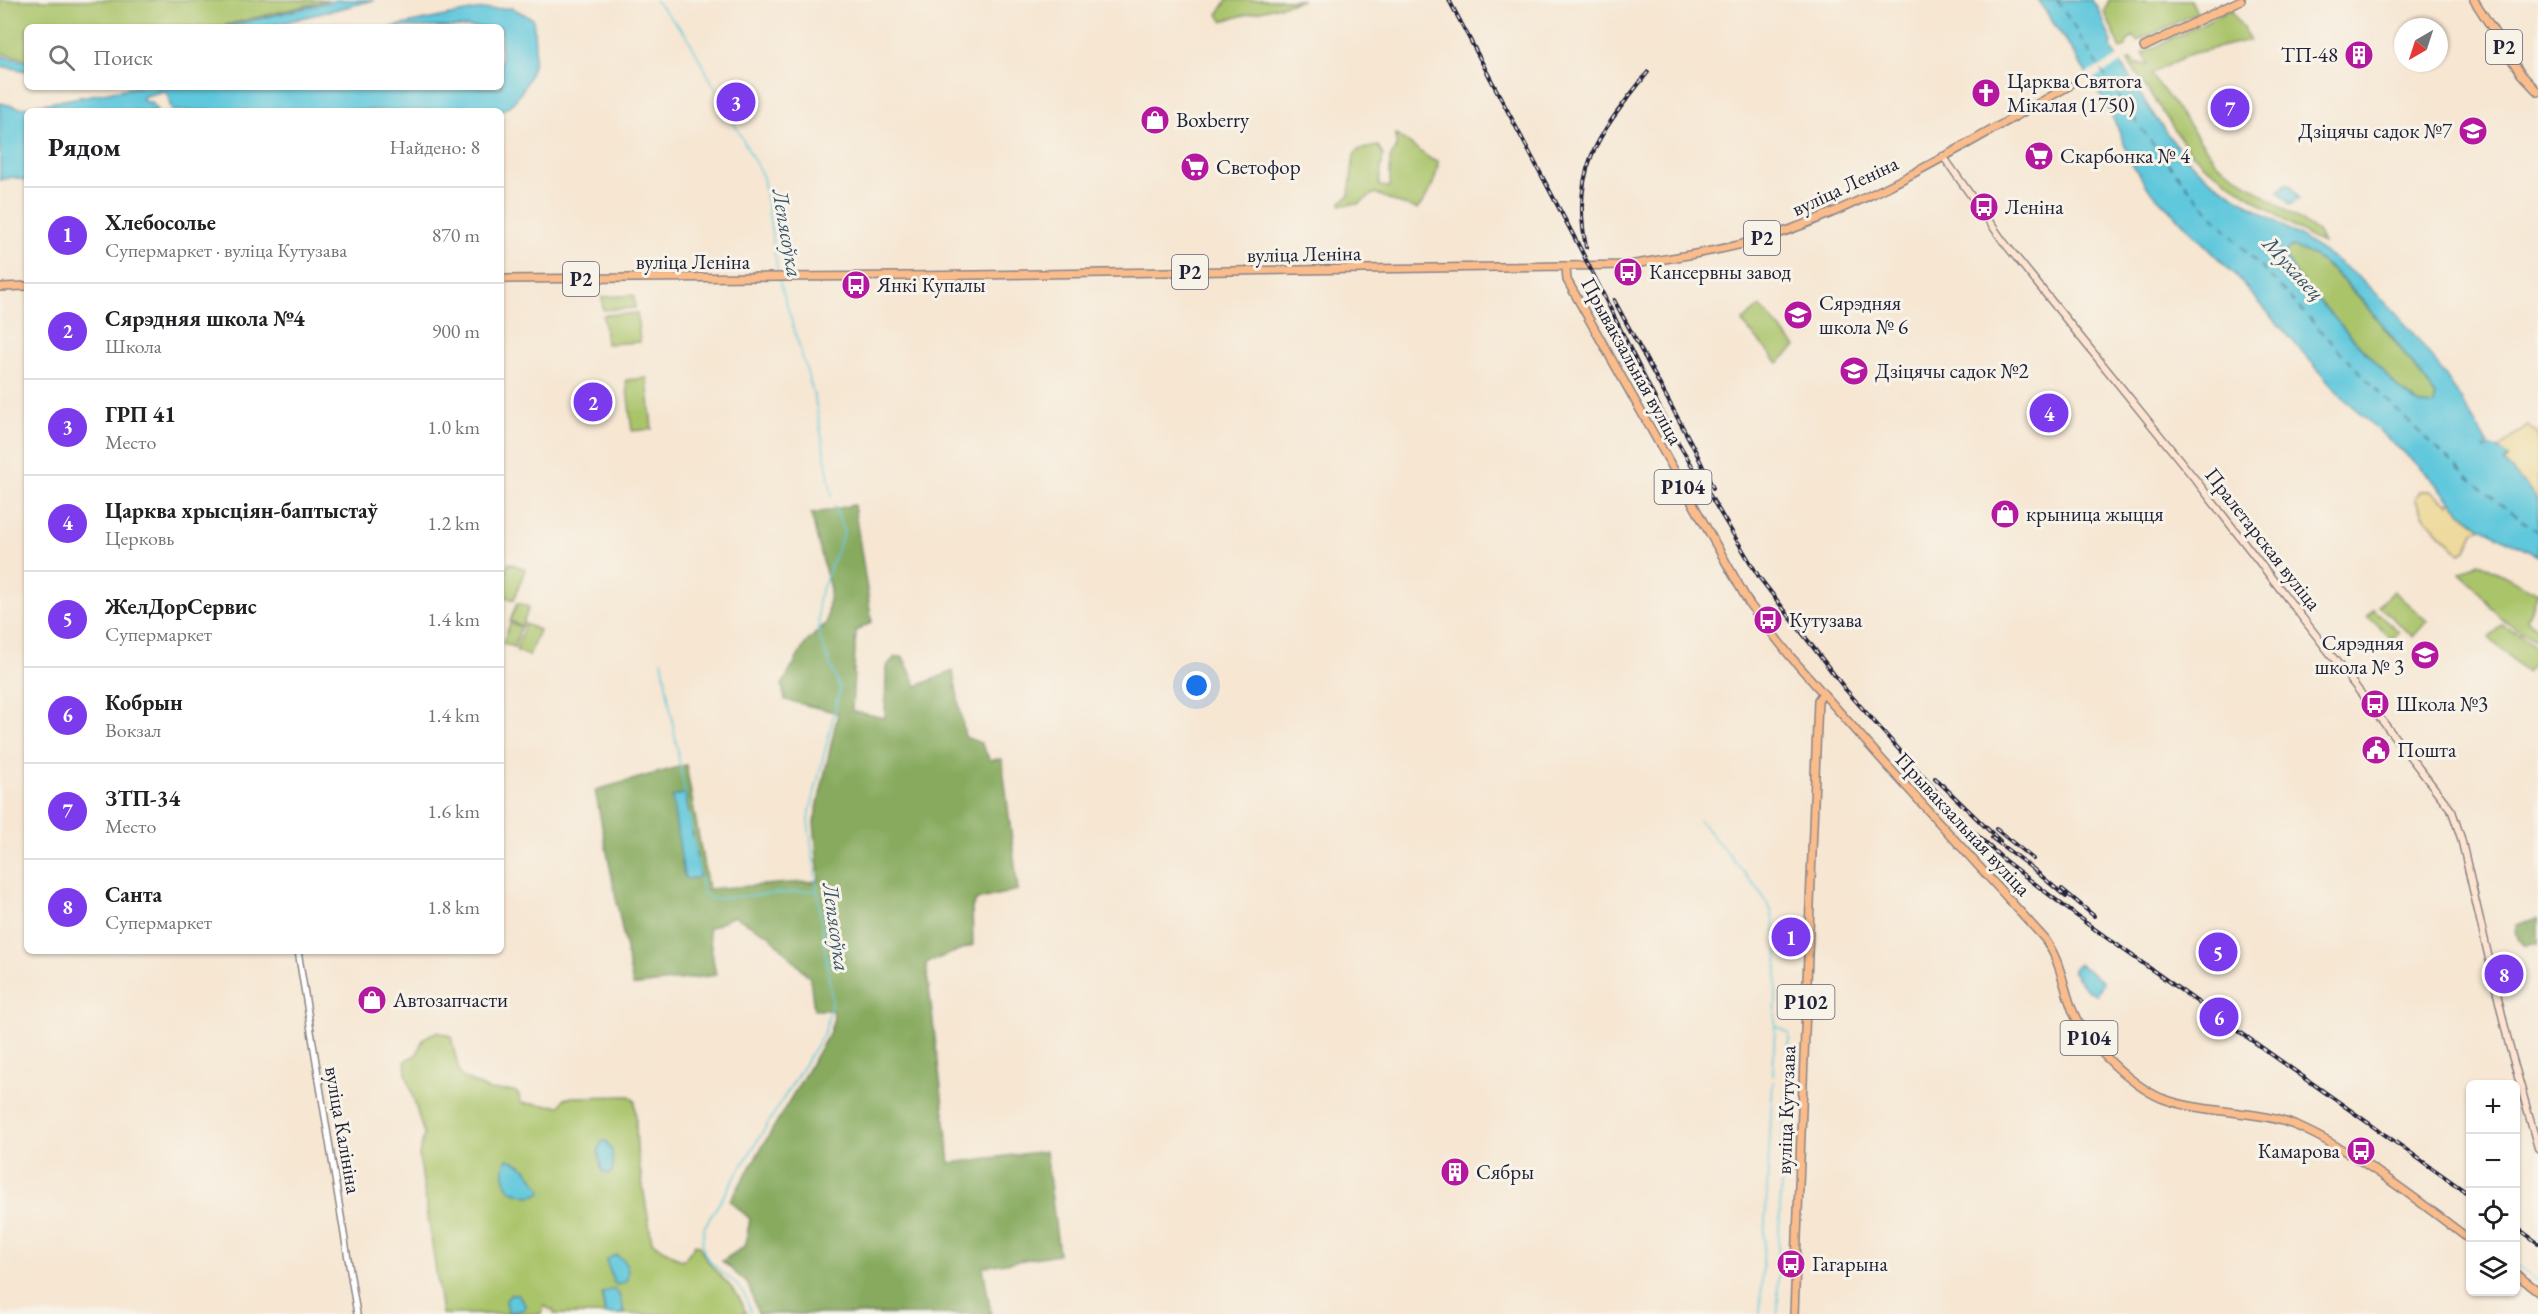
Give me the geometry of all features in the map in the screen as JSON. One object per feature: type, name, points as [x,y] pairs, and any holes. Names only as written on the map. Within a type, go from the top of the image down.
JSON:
[{"type":"main road","points":[[2144,47],[2241,0]]},
{"type":"main road","name":"Р2","points":[[2474,0],[2521,74],[2538,92]]},
{"type":"main road","name":"вуліца Леніна","points":[[504,279],[786,278],[1628,265],[1725,248],[1766,237],[1834,212],[1943,156],[2069,86]]},
{"type":"main road","name":"Пралетарская вуліца","points":[[1943,156],[2003,241],[2195,479],[2452,811],[2461,838],[2509,1045],[2538,1148]]},
{"type":"main road","name":"Прывакзальная вуліца","points":[[1566,267],[1568,280],[1573,290],[1750,604],[1823,693],[2044,938],[2059,963],[2073,1010],[2081,1028],[2106,1058],[2153,1094],[2172,1101],[2272,1119],[2299,1127],[2372,1170],[2466,1237]]},
{"type":"main road","points":[[0,287],[24,286]]},
{"type":"main road","name":"вуліца Кутузава","points":[[1794,1314],[1814,779],[1818,700],[1823,693]]},
{"type":"main road","points":[[2520,1277],[2538,1291]]},
{"type":"street","name":"вуліца Калініна","points":[[298,954],[357,1314]]},
{"type":"green space","points":[[0,0],[329,0],[229,24],[24,24],[24,58],[0,53]]},
{"type":"green space","points":[[1227,0],[1303,0],[1222,21],[1218,14]]},
{"type":"green space","points":[[2109,0],[2191,0],[2197,13],[2137,41],[2133,36],[2127,42],[2126,47],[2121,49],[2104,11]]},
{"type":"green space","points":[[2231,9],[2250,40],[2190,54],[2151,74],[2216,162],[2317,232],[2323,243],[2309,237],[2203,164],[2187,148],[2128,61],[2131,59],[2137,64],[2148,64],[2143,53]]},
{"type":"green space","points":[[1396,134],[1432,160],[1438,161],[1432,186],[1418,209],[1375,193],[1358,204],[1341,205],[1341,202],[1349,195],[1354,155],[1358,150],[1378,146],[1383,154],[1379,186],[1390,187],[1390,158],[1396,149]]},
{"type":"green space","points":[[2290,248],[2305,251],[2323,263],[2344,282],[2384,328],[2436,396],[2434,405],[2420,404],[2400,390],[2299,279],[2286,260],[2285,253]]},
{"type":"green space","points":[[634,295],[635,308],[603,310],[602,297]]},
{"type":"green space","points":[[1760,306],[1796,347],[1778,363],[1742,322]]},
{"type":"green space","points":[[637,313],[640,342],[606,344],[603,315]]},
{"type":"green space","points":[[647,378],[652,429],[632,431],[626,380]]},
{"type":"green space","points":[[854,505],[872,622],[856,631],[852,711],[885,718],[886,667],[895,657],[903,657],[917,686],[953,671],[965,737],[981,743],[990,760],[1002,759],[1018,890],[977,900],[972,907],[973,945],[926,963],[950,1163],[1046,1151],[1059,1254],[983,1267],[991,1314],[758,1314],[748,1284],[722,1261],[745,1246],[750,1219],[730,1201],[830,1032],[834,1017],[832,1010],[814,1010],[810,978],[769,935],[734,916],[708,929],[716,975],[633,986],[595,790],[686,765],[708,889],[819,881],[814,822],[838,713],[785,700],[782,685],[805,644],[827,622],[830,589],[811,514]]},
{"type":"green space","points":[[2478,562],[2538,593],[2527,619],[2538,629],[2538,642],[2501,619],[2460,573]]},
{"type":"green space","points":[[509,563],[525,569],[514,600],[504,596],[504,576]]},
{"type":"green space","points":[[2393,591],[2427,621],[2413,637],[2379,606]]},
{"type":"green space","points":[[517,603],[529,607],[522,626],[510,621]]},
{"type":"green space","points":[[2374,609],[2399,632],[2392,639],[2367,616]]},
{"type":"green space","points":[[510,623],[521,627],[514,647],[504,643]]},
{"type":"green space","points":[[525,624],[539,630],[529,656],[516,650]]},
{"type":"green space","points":[[2501,625],[2520,634],[2538,649],[2538,660],[2526,672],[2489,638]]},
{"type":"green space","points":[[2538,918],[2538,943],[2526,946],[2518,937],[2516,925]]},
{"type":"green space","points":[[438,1032],[451,1036],[460,1076],[489,1090],[514,1091],[519,1094],[520,1103],[560,1106],[564,1099],[572,1097],[630,1096],[635,1101],[637,1150],[652,1242],[684,1260],[695,1244],[699,1245],[704,1256],[737,1294],[746,1314],[621,1314],[624,1311],[602,1298],[605,1314],[554,1314],[554,1311],[544,1306],[541,1314],[442,1314],[419,1155],[424,1135],[406,1073],[405,1061],[417,1054],[426,1037]]},
{"type":"sand","points":[[2528,426],[2538,433],[2538,500],[2504,462],[2508,459],[2498,449]]},
{"type":"sand","points":[[2420,491],[2430,491],[2449,504],[2452,500],[2461,512],[2481,527],[2474,532],[2466,550],[2460,553],[2426,519],[2415,499]]},
{"type":"water","points":[[337,0],[374,0],[278,24],[237,24]]},
{"type":"water","points":[[2038,0],[2092,0],[2097,6],[2112,42],[2111,48],[2161,126],[2183,155],[2205,176],[2336,260],[2360,278],[2403,321],[2440,369],[2473,419],[2488,445],[2484,448],[2485,450],[2490,447],[2498,449],[2509,457],[2504,462],[2538,500],[2538,556],[2481,527],[2461,512],[2426,473],[2342,397],[2236,276],[2149,189],[2131,163],[2119,130],[2073,52]],"holes":[[[2292,247],[2310,255],[2329,268],[2367,306],[2436,396],[2434,405],[2420,404],[2400,390],[2299,279],[2285,256],[2287,250]]]},
{"type":"water","points":[[512,8],[533,19],[535,40],[533,66],[520,94],[504,109],[171,108],[164,91],[142,97],[145,102],[152,102],[155,108],[24,108],[24,180],[13,177],[0,180],[0,103],[21,108],[119,90],[504,90],[504,24],[406,24],[476,10]]},
{"type":"water","points":[[0,56],[24,60],[24,70],[0,66]]},
{"type":"water","points":[[2286,184],[2290,184],[2299,199],[2290,205],[2279,191]]},
{"type":"water","points":[[685,793],[700,877],[687,879],[684,876],[672,797]]},
{"type":"water","points":[[2079,964],[2102,981],[2096,995],[2086,989],[2073,972]]},
{"type":"water","points":[[602,1141],[606,1141],[612,1151],[613,1170],[609,1174],[602,1172],[598,1151]]},
{"type":"water","points":[[507,1159],[523,1167],[542,1191],[539,1194],[531,1196],[511,1191],[504,1175]]},
{"type":"water","points":[[615,1255],[624,1260],[628,1270],[627,1281],[618,1285],[614,1283],[606,1260]]},
{"type":"water","points":[[614,1289],[619,1295],[624,1311],[621,1314],[605,1314],[602,1293]]},
{"type":"water","points":[[511,1294],[518,1294],[525,1305],[524,1310],[508,1312],[506,1300]]},
{"type":"pier","points":[[2120,56],[2124,62],[2088,81],[2084,75]]},
{"type":"waterway","name":"Лепясоўка","points":[[655,0],[687,36],[763,177],[778,274]]},
{"type":"waterway","name":"Лепясоўка","points":[[779,279],[815,399],[832,496]]},
{"type":"waterway","name":"Лепясоўка","points":[[751,1314],[742,1291],[707,1257],[702,1239],[705,1226],[825,1031],[832,1001],[808,820],[840,689],[819,636],[818,600],[844,532],[834,505]]},
{"type":"waterway","points":[[662,660],[685,795]]},
{"type":"waterway","points":[[689,815],[692,831]]},
{"type":"waterway","points":[[1699,820],[1759,890],[1771,910],[1778,944],[1773,1076]]},
{"type":"waterway","points":[[693,838],[695,851]]},
{"type":"waterway","points":[[697,859],[699,872]]},
{"type":"waterway","points":[[700,877],[702,892],[711,899],[817,890]]},
{"type":"waterway","points":[[1776,1026],[1789,1033],[1789,1072]]},
{"type":"waterway","points":[[1778,1314],[1778,1255],[1784,1118],[1789,1080]]},
{"type":"waterway","points":[[1760,1314],[1773,1082]]},
{"type":"waterway","points":[[2520,1267],[2538,1280]]},
{"type":"ferry route","points":[[2057,0],[2100,69],[2135,119],[2167,162],[2210,212],[2346,358],[2425,438],[2481,488],[2538,532]]},
{"type":"railway","points":[[1449,0],[1580,248],[1670,429],[1759,577],[1846,690],[1968,827],[2004,860],[2086,923],[2466,1192]]},
{"type":"railway","points":[[1586,247],[1582,219],[1582,194],[1593,152],[1616,113],[1648,72]]},
{"type":"railway","points":[[1614,300],[1713,488]]},
{"type":"railway","points":[[1935,778],[2000,841]]},
{"type":"railway","points":[[1996,829],[2033,859]]},
{"type":"railway","points":[[1992,838],[2037,872]]},
{"type":"railway","points":[[2032,868],[2066,897]]},
{"type":"railway","points":[[2062,889],[2094,916]]},
{"type":"railway","points":[[2520,1230],[2538,1243]]},
{"type":"place","name":"ТП-48","points":[[2359,55]]},
{"type":"place","name":"Царква Святога Мікалая (1750)","points":[[1986,93]]},
{"type":"place","name":"ГРП 41","points":[[736,102]]},
{"type":"place","name":"ЗТП-34","points":[[2230,108]]},
{"type":"place","name":"Boxberry","points":[[1155,120]]},
{"type":"place","name":"Дзіцячы садок №7","points":[[2473,131]]},
{"type":"place","name":"Скарбонка № 4","points":[[2039,156]]},
{"type":"place","name":"Светофор","points":[[1195,167]]},
{"type":"place","name":"Леніна","points":[[1984,207]]},
{"type":"place","name":"Кансервны завод","points":[[1628,272]]},
{"type":"place","name":"Янкі Купалы","points":[[856,285]]},
{"type":"place","name":"Сярэдняя школа № 6","points":[[1798,315]]},
{"type":"place","name":"Дзіцячы садок №2","points":[[1854,371]]},
{"type":"place","name":"Сярэдняя школа №4","points":[[593,402]]},
{"type":"place","name":"Царква хрысціян-баптыстаў","points":[[2049,413]]},
{"type":"place","name":"крыница жыцця","points":[[2005,514]]},
{"type":"place","name":"Кутузава","points":[[1768,620]]},
{"type":"place","name":"Сярэдняя школа № 3","points":[[2425,655]]},
{"type":"place","name":"Школа №3","points":[[2375,704]]},
{"type":"place","name":"Пошта","points":[[2376,750]]},
{"type":"place","name":"Хлебосолье","points":[[1791,937]]},
{"type":"place","name":"ЖелДорСервис","points":[[2218,952]]},
{"type":"place","name":"Санта","points":[[2504,974]]},
{"type":"place","name":"Автозапчасти","points":[[372,1000]]},
{"type":"place","name":"Кобрын","points":[[2219,1017]]},
{"type":"place","name":"Камарова","points":[[2361,1151]]},
{"type":"place","name":"Сябры","points":[[1455,1172]]},
{"type":"place","name":"Гагарына","points":[[1791,1264]]},
{"type":"water label","name":"Мухавец","points":[[2294,268]]}]
